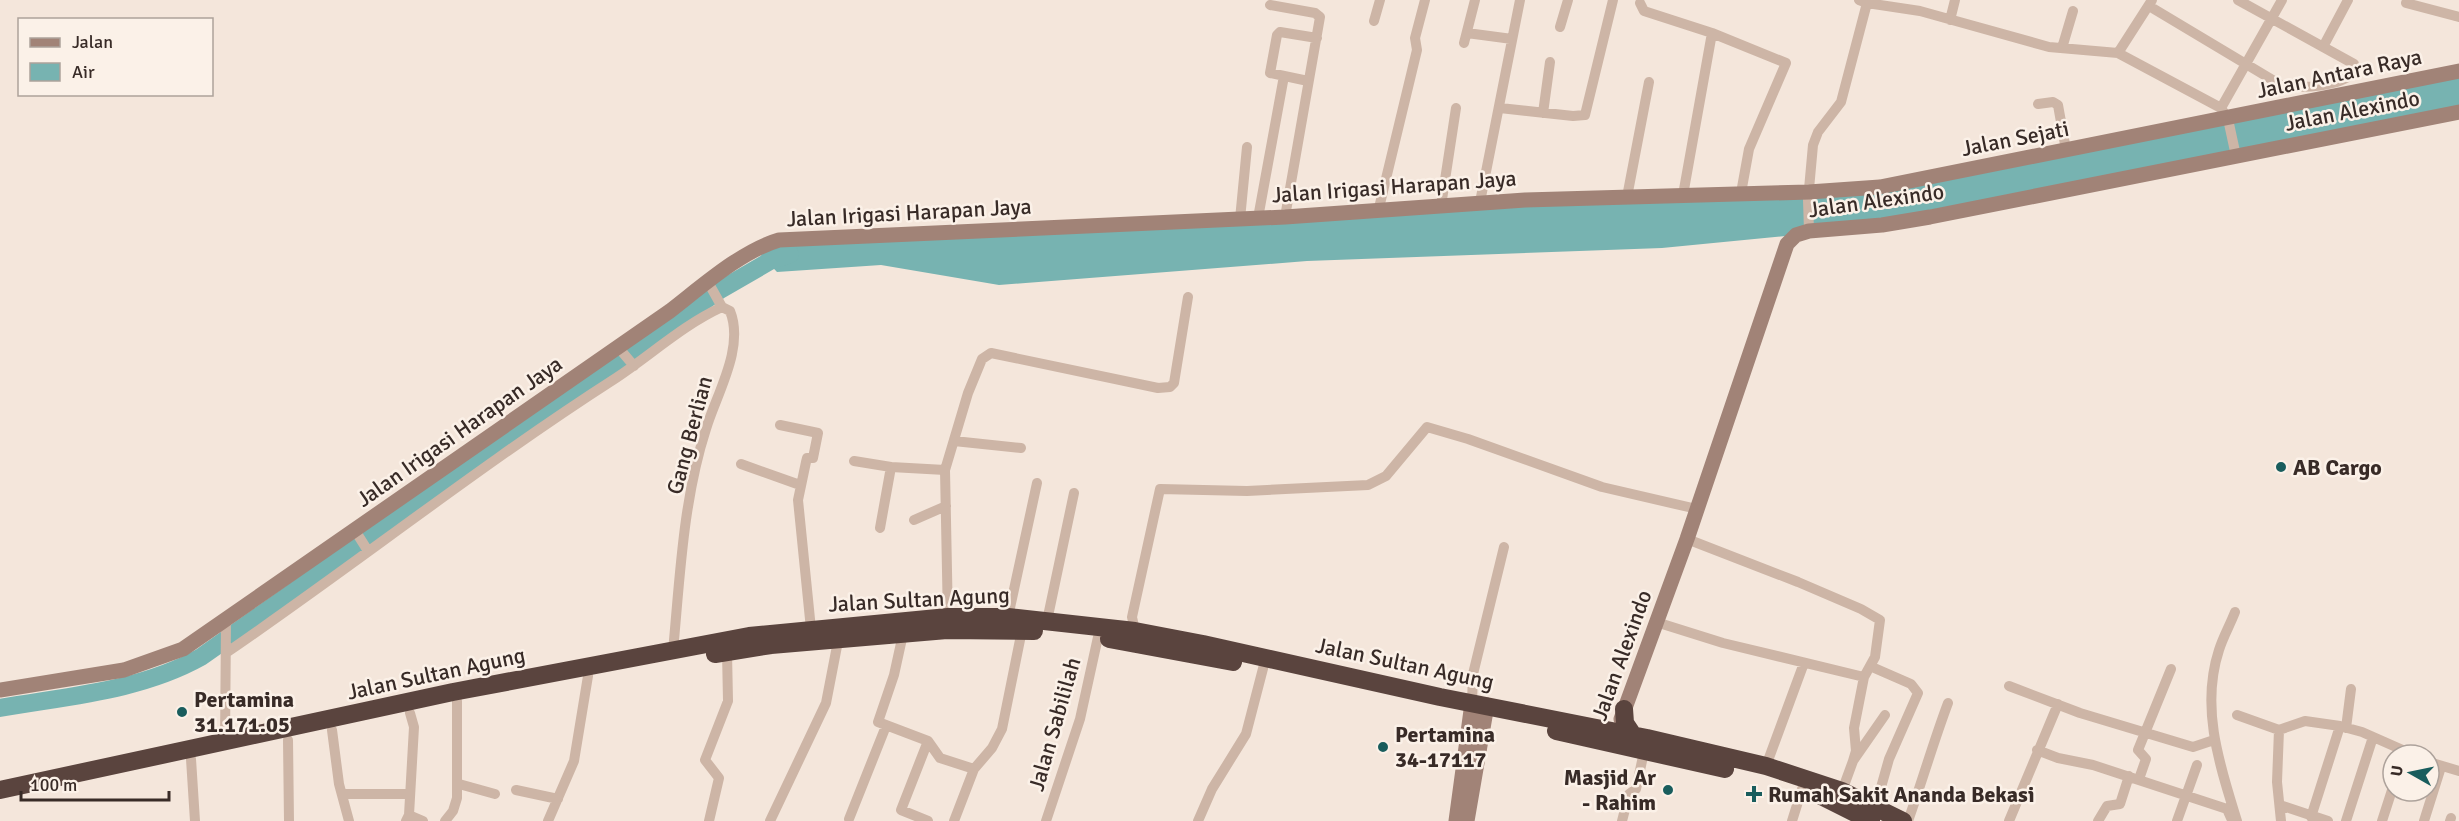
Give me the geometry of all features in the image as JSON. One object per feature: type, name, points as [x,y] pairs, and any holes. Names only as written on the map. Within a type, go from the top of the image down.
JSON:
[{"type":"highway","name":"Jalan Sultan Agung","points":[[0,790],[191,755],[288,740],[453,692],[749,636],[811,629],[948,624],[1008,617],[1135,632],[1478,710],[1766,766],[1842,790],[1874,813]]},
{"type":"highway","name":"Jalan Sultan Agung","points":[[0,802],[191,755],[225,743],[410,713],[457,701],[727,652],[771,645],[903,634],[948,624],[1098,637],[1265,663]]},
{"type":"highway","points":[[1624,709],[1627,738]]},
{"type":"highway","name":"Jalan Sultan Agung","points":[[1627,738],[1903,821]]},
{"type":"street","points":[[1374,21],[1380,0]]},
{"type":"street","points":[[1378,212],[1417,50],[1415,38],[1425,0]]},
{"type":"street","points":[[1475,0],[1466,38],[1512,39]]},
{"type":"street","points":[[1480,202],[1520,0]]},
{"type":"street","points":[[1560,27],[1568,0]]},
{"type":"street","points":[[1500,108],[1585,115],[1612,0]]},
{"type":"street","points":[[1950,20],[1955,0]]},
{"type":"street","points":[[2118,53],[2151,3],[2272,81],[2292,87],[2317,85],[2353,75],[2356,69],[2354,64],[2238,0]]},
{"type":"street","points":[[2235,151],[2227,118],[2246,64],[2282,0]]},
{"type":"street","points":[[2323,47],[2348,0]]},
{"type":"street","points":[[1637,1],[1644,11],[1712,33],[1786,63],[1749,149],[1741,193]]},
{"type":"street","points":[[1863,1],[1914,9],[2036,44],[2118,53],[2227,118]]},
{"type":"street","name":"Jalan Alexindo","points":[[1809,225],[1808,196],[1815,137],[1841,102],[1863,1]]},
{"type":"street","points":[[2406,3],[2459,17]]},
{"type":"street","points":[[1269,5],[1319,15],[1317,38],[1285,217]]},
{"type":"street","points":[[2062,48],[2073,11]]},
{"type":"street","points":[[1683,195],[1712,33]]},
{"type":"street","points":[[1308,81],[1270,72],[1278,34],[1317,38]]},
{"type":"street","points":[[1543,113],[1550,62]]},
{"type":"street","name":"Jalan Antara Raya","points":[[2227,118],[2459,71]]},
{"type":"street","points":[[1258,218],[1284,76]]},
{"type":"street","points":[[1628,197],[1649,82]]},
{"type":"street","points":[[2038,104],[2053,102],[2058,105],[2066,150]]},
{"type":"street","points":[[1441,206],[1456,108]]},
{"type":"street","name":"Jalan Alexindo","points":[[1624,709],[1687,539],[1787,244],[1809,225],[1911,220],[2235,151],[2459,112]]},
{"type":"street","name":"Jalan Sejati","points":[[1808,196],[1884,187],[2227,118]]},
{"type":"street","points":[[1240,219],[1247,147]]},
{"type":"street","name":"Jalan Irigasi Harapan Jaya","points":[[0,690],[149,663],[183,650],[362,543],[531,411],[756,250],[779,240],[1378,212],[1480,202],[1741,193],[1808,196]]},
{"type":"street","points":[[226,647],[362,543],[692,323],[720,302],[709,285]]},
{"type":"street","points":[[948,624],[945,470],[968,393],[982,359],[991,353],[1088,375],[1158,388],[1170,387],[1174,383],[1188,297]]},
{"type":"street","name":"Gang Berlian","points":[[673,651],[691,487],[706,429],[721,393],[734,335],[730,311],[720,302]]},
{"type":"street","points":[[619,348],[632,364]]},
{"type":"street","points":[[531,411],[541,424]]},
{"type":"street","points":[[780,425],[816,431],[818,435],[813,458],[807,458],[798,501],[811,629]]},
{"type":"street","points":[[1135,632],[1132,617],[1135,600],[1158,494],[1163,488],[1247,491],[1368,485],[1386,476],[1427,427],[1468,439],[1602,487],[1697,509]]},
{"type":"street","points":[[954,441],[1021,448]]},
{"type":"street","points":[[854,460],[891,467],[945,470]]},
{"type":"street","points":[[741,464],[800,485]]},
{"type":"street","points":[[880,528],[891,467]]},
{"type":"street","points":[[1008,617],[1037,483]]},
{"type":"street","points":[[1047,621],[1074,493]]},
{"type":"street","points":[[914,520],[946,506]]},
{"type":"street","points":[[1687,539],[1798,582],[1879,619],[1880,631],[1872,667],[1864,677],[1854,728],[1856,752],[1842,790]]},
{"type":"street","points":[[1467,821],[1478,710],[1473,674],[1504,547]]},
{"type":"street","points":[[2235,612],[2219,649],[2210,699],[2214,740],[2237,821]]},
{"type":"street","points":[[1656,621],[1724,643],[1864,677]]},
{"type":"street","points":[[225,743],[226,625]]},
{"type":"street","points":[[954,821],[974,769],[992,748],[1002,729],[1022,630]]},
{"type":"street","points":[[903,634],[894,675],[878,720],[886,726],[928,741],[940,758],[974,769]]},
{"type":"street","name":"Jalan Sabililah","points":[[1046,821],[1080,718],[1098,637]]},
{"type":"street","points":[[770,821],[826,703],[838,641]]},
{"type":"street","points":[[709,821],[719,778],[705,760],[729,698],[727,652]]},
{"type":"street","points":[[1198,821],[1212,789],[1246,734],[1265,663]]},
{"type":"street","points":[[1766,766],[1804,663]]},
{"type":"street","points":[[1872,667],[1911,684],[1918,693],[1889,759],[1874,813]]},
{"type":"street","points":[[2098,821],[2107,806],[2120,804],[2146,759],[2137,751],[2171,669]]},
{"type":"street","points":[[548,821],[572,770],[578,748],[588,676]]},
{"type":"street","points":[[2009,686],[2080,713],[2195,748],[2214,740]]},
{"type":"street","points":[[2311,817],[2343,727],[2351,689]]},
{"type":"street","points":[[445,821],[455,806],[459,784],[457,701]]},
{"type":"street","points":[[1908,821],[1948,703]]},
{"type":"street","points":[[2009,821],[2058,704]]},
{"type":"street","points":[[1456,821],[1478,710]]},
{"type":"street","points":[[410,713],[414,727],[407,818],[423,821]]},
{"type":"street","points":[[1853,761],[1885,715]]},
{"type":"street","points":[[2237,715],[2279,730],[2305,721],[2343,727],[2386,743]]},
{"type":"street","points":[[341,724],[342,794],[349,821]]},
{"type":"street","points":[[849,819],[886,726]]},
{"type":"street","points":[[2279,730],[2277,770],[2282,821]]},
{"type":"street","points":[[2346,821],[2373,737]]},
{"type":"street","points":[[1622,821],[1629,794],[1636,789],[1627,738]]},
{"type":"street","points":[[288,740],[289,821]]},
{"type":"street","points":[[928,741],[901,810],[928,821]]},
{"type":"street","points":[[2037,750],[2134,778],[2227,809],[2232,821]]},
{"type":"street","points":[[191,755],[195,821]]},
{"type":"street","points":[[2177,821],[2197,765]]},
{"type":"street","points":[[2441,767],[2459,771]]},
{"type":"street","points":[[459,784],[495,794]]},
{"type":"street","points":[[1792,821],[1802,789]]},
{"type":"street","points":[[516,790],[558,799]]},
{"type":"street","points":[[342,794],[410,794]]},
{"type":"street","points":[[2382,821],[2388,803]]},
{"type":"street","points":[[2424,821],[2430,803]]},
{"type":"street","points":[[2280,805],[2328,821]]},
{"type":"water","points":[[2459,71],[2459,112],[1796,235],[1662,248],[1307,261],[999,285],[881,265],[777,272],[756,250],[773,241],[1880,187]]},
{"type":"waterway","points":[[0,708],[129,685],[153,678],[201,657],[720,290],[770,261],[790,254]]},
{"type":"place","name":"AB Cargo","points":[[2281,467]]},
{"type":"place","name":"Pertamina 31.171.05","points":[[182,712]]},
{"type":"place","name":"Pertamina 34-17117","points":[[1383,747]]},
{"type":"place","name":"Masjid Ar - Rahim","points":[[1668,790]]},
{"type":"place","name":"Rumah Sakit Ananda Bekasi","points":[[1754,794]]}]
